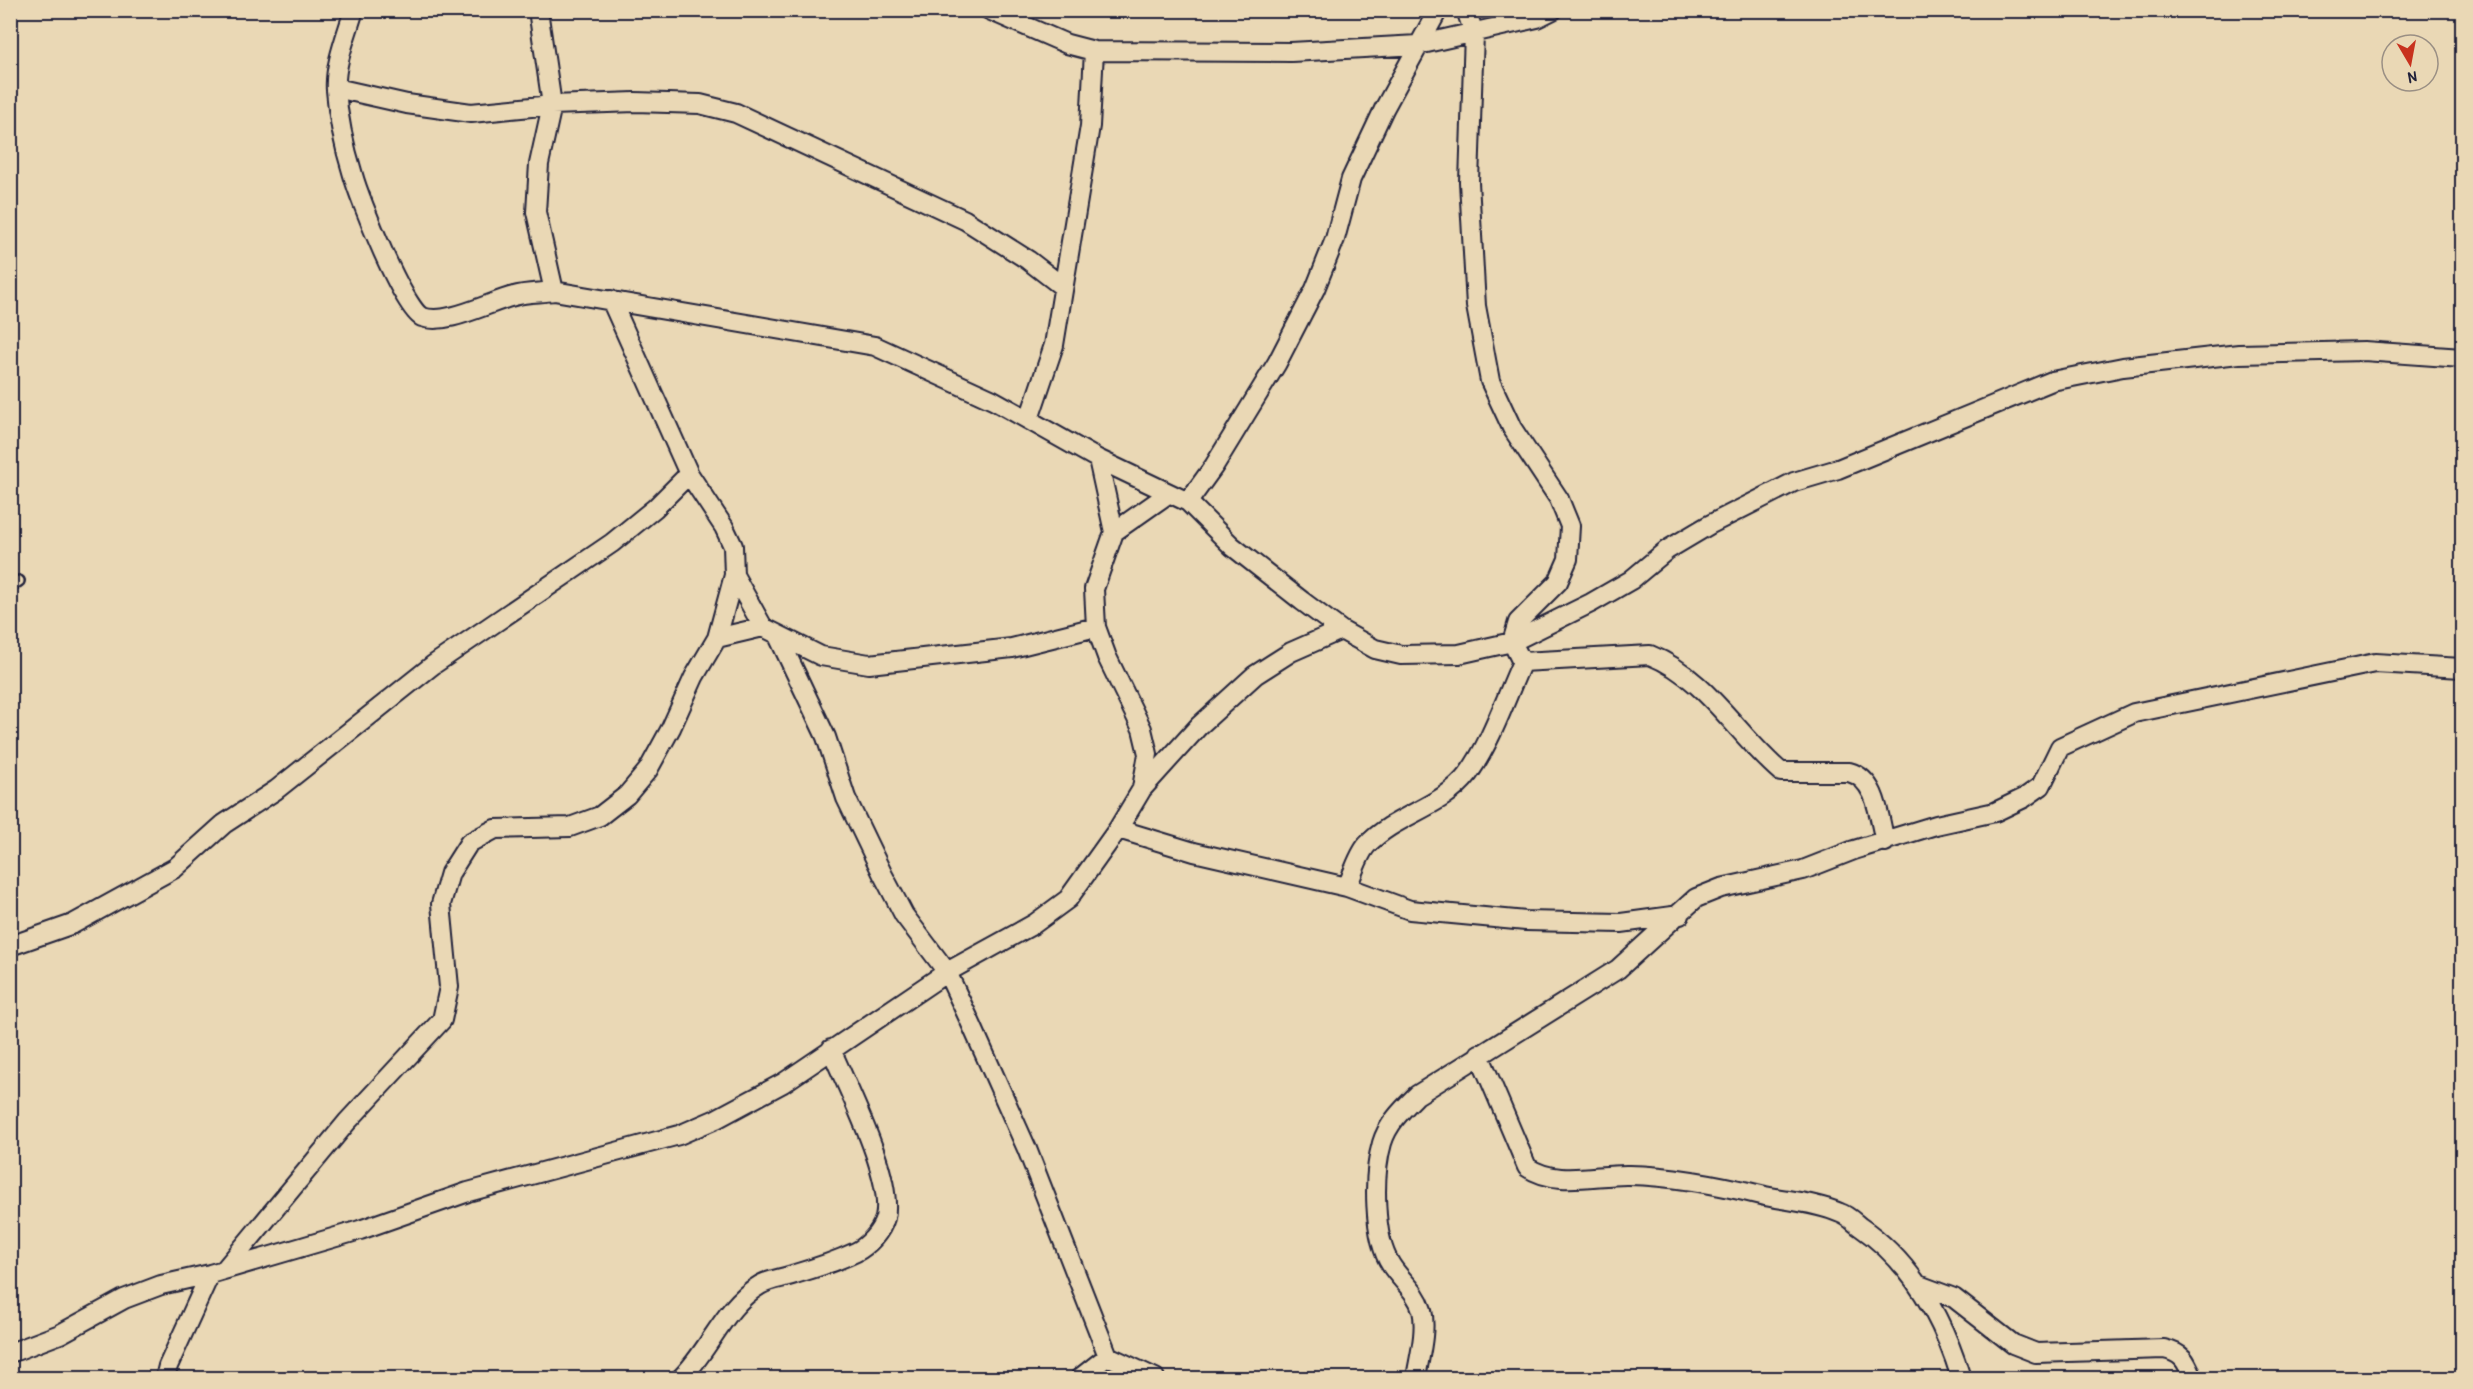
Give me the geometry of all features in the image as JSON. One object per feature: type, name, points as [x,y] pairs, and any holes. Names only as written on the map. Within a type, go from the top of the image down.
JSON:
[{"type":"street","points":[[354,10],[343,47],[336,88],[353,176],[391,269],[407,300],[419,316],[435,320],[516,295],[554,291],[734,324],[875,346],[942,375],[1029,419],[1098,459],[1188,502],[1232,546],[1341,630],[1375,649],[1401,655],[1459,654],[1512,642],[1591,603],[1631,580],[1667,550],[1794,482],[1838,469],[2052,381],[2123,367],[2239,354],[2364,351],[2463,357]]},
{"type":"street","points":[[538,10],[552,105],[539,164],[536,212],[554,291]]},
{"type":"street","points":[[989,10],[1067,44],[1094,51],[1291,52],[1418,45],[1537,18],[1553,10]]},
{"type":"street","points":[[1188,502],[1214,466],[1277,363],[1315,290],[1335,239],[1351,179],[1438,10]]},
{"type":"street","points":[[1466,10],[1474,33],[1469,182],[1476,306],[1490,381],[1512,428],[1559,499],[1570,526],[1568,559],[1558,582],[1518,622],[1512,642],[1522,662]]},
{"type":"street","points":[[1029,419],[1054,345],[1090,126],[1094,51]]},
{"type":"street","points":[[336,88],[407,104],[471,113],[552,105],[700,104],[736,113],[965,220],[1028,260],[1063,287]]},
{"type":"street","points":[[165,1378],[168,1366],[217,1272],[348,1122],[442,1020],[449,987],[441,904],[450,873],[469,843],[495,829],[570,827],[600,816],[627,795],[648,770],[672,728],[694,677],[717,638],[734,575],[733,546],[724,526],[689,474],[611,300]]},
{"type":"street","points":[[1098,459],[1114,532],[1094,589],[1096,627],[1107,657],[1142,729],[1148,754],[1142,789]]},
{"type":"street","points":[[10,946],[73,924],[175,868],[224,824],[276,790],[433,665],[612,543],[655,508],[689,474]]},
{"type":"street","points":[[1114,532],[1168,494]]},
{"type":"street","points":[[734,575],[771,632],[826,737],[846,798],[904,915],[947,972],[1027,1149],[1108,1356],[1155,1378]]},
{"type":"street","points":[[717,638],[771,632],[821,656],[869,663],[1012,648],[1096,627]]},
{"type":"street","points":[[10,1353],[60,1334],[123,1299],[161,1284],[217,1272],[360,1230],[468,1192],[679,1135],[716,1119],[783,1083],[947,972],[1034,924],[1068,899],[1118,829],[1142,789],[1199,726],[1255,675],[1291,652],[1341,630]]},
{"type":"street","points":[[1522,662],[1650,655],[1670,663],[1701,689],[1781,772],[1849,772],[1860,775],[1869,786],[1885,842]]},
{"type":"street","points":[[1347,887],[1366,847],[1391,825],[1440,799],[1468,774],[1491,731],[1522,662]]},
{"type":"street","points":[[1416,1378],[1422,1339],[1422,1311],[1415,1292],[1391,1266],[1381,1247],[1376,1181],[1382,1142],[1394,1119],[1417,1095],[1479,1054],[1618,969],[1680,915],[1696,898],[1721,888],[1803,870],[1854,850],[1936,825],[1995,812],[2024,798],[2041,786],[2060,747],[2134,713],[2375,663],[2463,668]]},
{"type":"street","points":[[1118,829],[1194,852],[1347,887],[1410,910],[1526,921],[1621,923],[1680,915]]},
{"type":"street","points":[[681,1378],[693,1367],[733,1307],[761,1284],[812,1269],[858,1251],[876,1237],[885,1218],[884,1192],[878,1164],[831,1049]]},
{"type":"street","points":[[1479,1054],[1527,1167],[1538,1174],[1560,1178],[1629,1175],[1680,1179],[1734,1188],[1841,1213],[1872,1234],[1919,1286],[1951,1344],[1961,1378]]},
{"type":"street","points":[[1919,1286],[1954,1298],[2013,1344],[2036,1353],[2164,1349],[2178,1352],[2186,1360],[2193,1378]]},
{"type":"street","points":[[1080,1378],[1108,1356]]}]
